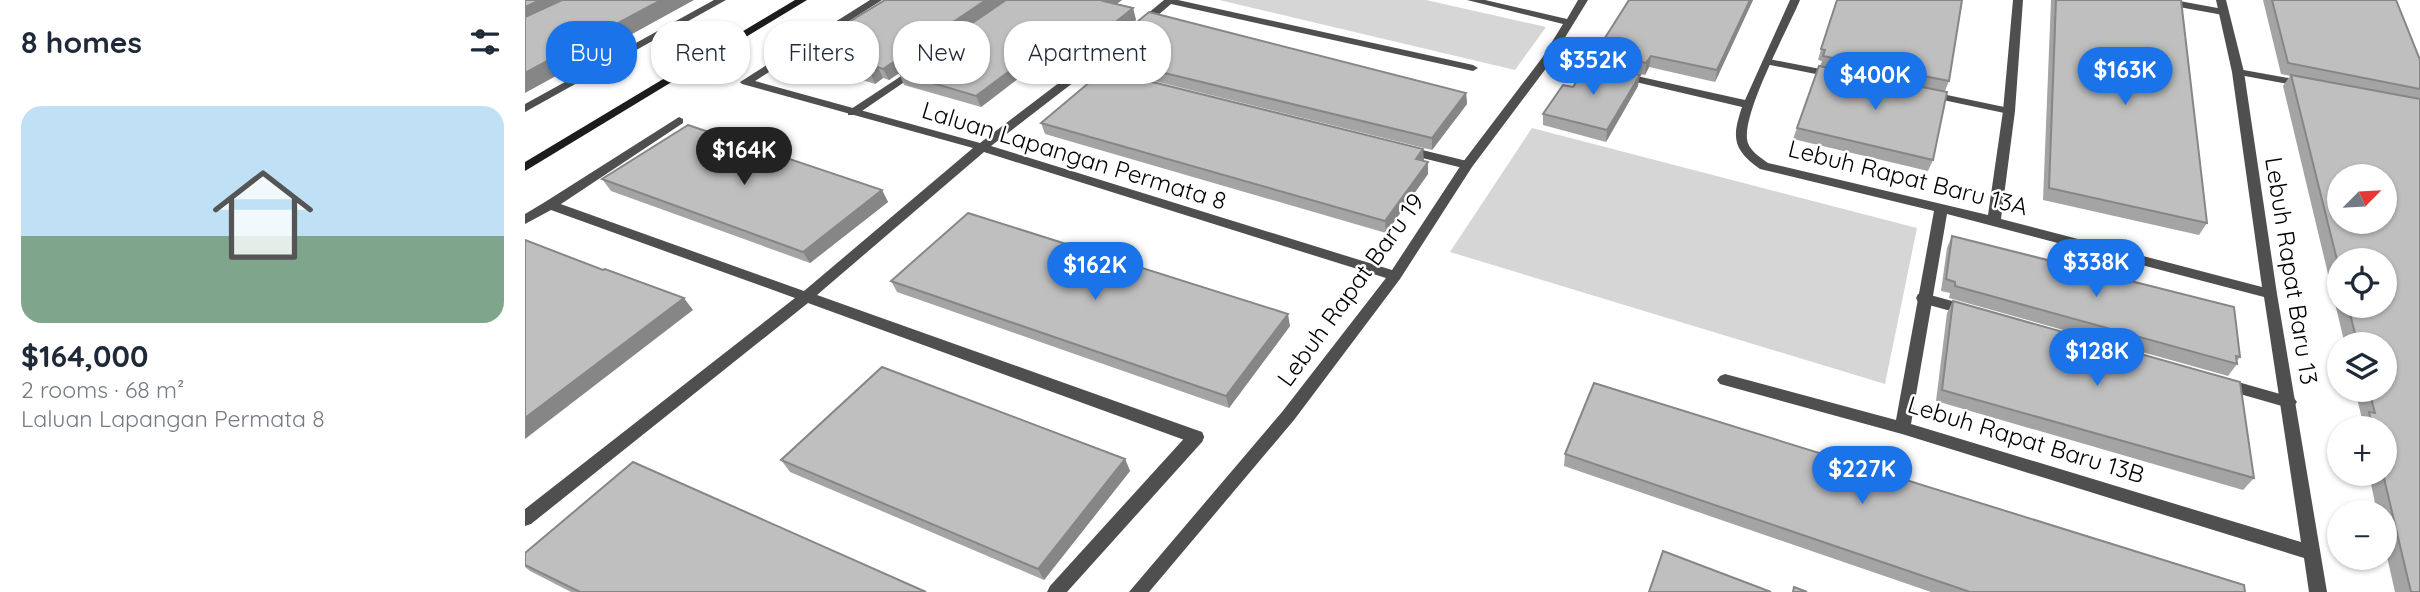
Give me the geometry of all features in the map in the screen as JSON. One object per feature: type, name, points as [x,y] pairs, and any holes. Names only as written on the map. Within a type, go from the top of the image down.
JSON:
[{"type":"street","points":[[525,109],[721,0]]},
{"type":"street","points":[[525,167],[802,0]]},
{"type":"street","name":"Laluan Lapangan Permata 8","points":[[877,0],[746,82],[748,85],[982,147],[1395,276]]},
{"type":"street","points":[[1144,21],[1169,0],[1473,68]]},
{"type":"street","points":[[1472,0],[1568,22]]},
{"type":"street","name":"Lebuh Rapat Baru 19","points":[[1137,592],[1288,416],[1395,276],[1467,165],[1547,59],[1583,0]]},
{"type":"street","points":[[1547,59],[1749,105],[1795,0]]},
{"type":"street","points":[[1994,221],[2018,0]]},
{"type":"street","points":[[2157,0],[2222,6]]},
{"type":"street","name":"Lebuh Rapat Baru 13","points":[[2222,6],[2238,72],[2318,592]]},
{"type":"street","points":[[1769,62],[1849,78]]},
{"type":"street","points":[[2238,72],[2316,86]]},
{"type":"street","points":[[852,113],[894,84]]},
{"type":"street","points":[[525,519],[807,296],[982,147],[1067,84]]},
{"type":"street","points":[[1916,92],[2008,111]]},
{"type":"street","name":"Lebuh Rapat Baru 13A","points":[[1749,105],[1741,136],[1744,149],[1764,166],[1994,221],[2270,293]]},
{"type":"street","points":[[525,220],[679,121]]},
{"type":"street","points":[[1388,145],[1467,165]]},
{"type":"street","points":[[550,205],[1196,438],[1056,592]]},
{"type":"street","points":[[1902,428],[1923,298],[1941,209]]},
{"type":"street","points":[[1923,298],[1989,317]]},
{"type":"street","name":"Lebuh Rapat Baru 13B","points":[[1725,380],[1902,428],[2311,553]]},
{"type":"street","points":[[2210,380],[2289,402]]},
{"type":"shaded area","points":[[1219,0],[1426,0],[1546,27],[1515,70]]},
{"type":"shaded area","points":[[1532,128],[1917,228],[1885,384],[1450,252]]},
{"type":"building","points":[[525,0],[540,0],[525,7]]},
{"type":"building","points":[[562,0],[661,0],[622,21],[546,21],[546,62],[525,73],[525,17]]},
{"type":"building","points":[[885,0],[986,0],[955,21],[893,21],[893,62],[883,69],[879,67],[879,21],[850,21]]},
{"type":"building","points":[[1006,0],[1104,0],[1133,8],[1117,21],[1004,21],[1004,75],[976,96],[936,84],[990,84],[990,21],[975,21]]},
{"type":"building","points":[[1629,0],[1750,0],[1717,70],[1651,56],[1646,63],[1596,52]]},
{"type":"building","points":[[1837,0],[1962,0],[1949,81],[1823,56],[1825,50],[1821,49]]},
{"type":"building","points":[[2056,0],[2181,0],[2207,223],[2049,188]]},
{"type":"building","points":[[2272,0],[2396,0],[2420,60],[2420,89],[2288,63]]},
{"type":"building","points":[[1149,12],[1466,93],[1432,138],[1171,75],[1171,21],[1138,21]]},
{"type":"building","points":[[1589,63],[1640,75],[1607,130],[1543,114],[1563,85],[1573,87]]},
{"type":"building","points":[[1819,66],[1947,92],[1933,160],[1797,128]]},
{"type":"building","points":[[2291,75],[2420,99],[2420,592],[2411,592],[2397,533],[2397,500],[2389,500],[2386,486],[2397,486],[2397,416],[2370,416],[2369,412],[2375,413],[2372,402],[2397,402],[2397,332],[2355,332],[2351,318],[2397,318],[2397,248],[2334,248],[2331,234],[2397,234],[2397,164],[2327,164],[2327,220]]},
{"type":"building","points":[[1087,84],[1161,84],[1423,149],[1416,159],[1428,162],[1385,221],[1041,123]]},
{"type":"building","points":[[688,125],[882,190],[803,252],[602,179]]},
{"type":"building","points":[[968,213],[1288,314],[1226,396],[891,281]]},
{"type":"building","points":[[1952,236],[2234,307],[2240,357],[2236,356],[2237,364],[1955,286],[1955,282],[1946,279]]},
{"type":"building","points":[[525,240],[684,298],[525,418]]},
{"type":"building","points":[[1953,301],[2240,382],[2254,478],[1942,390]]},
{"type":"building","points":[[882,367],[1125,459],[1038,569],[781,460]]},
{"type":"building","points":[[1594,383],[2244,585],[2245,592],[1970,592],[1565,454]]},
{"type":"building","points":[[633,462],[926,592],[580,592],[525,565],[525,553]]},
{"type":"building","points":[[1663,551],[1771,592],[1649,592]]},
{"type":"building","points":[[1794,587],[1807,592],[1793,592]]}]
